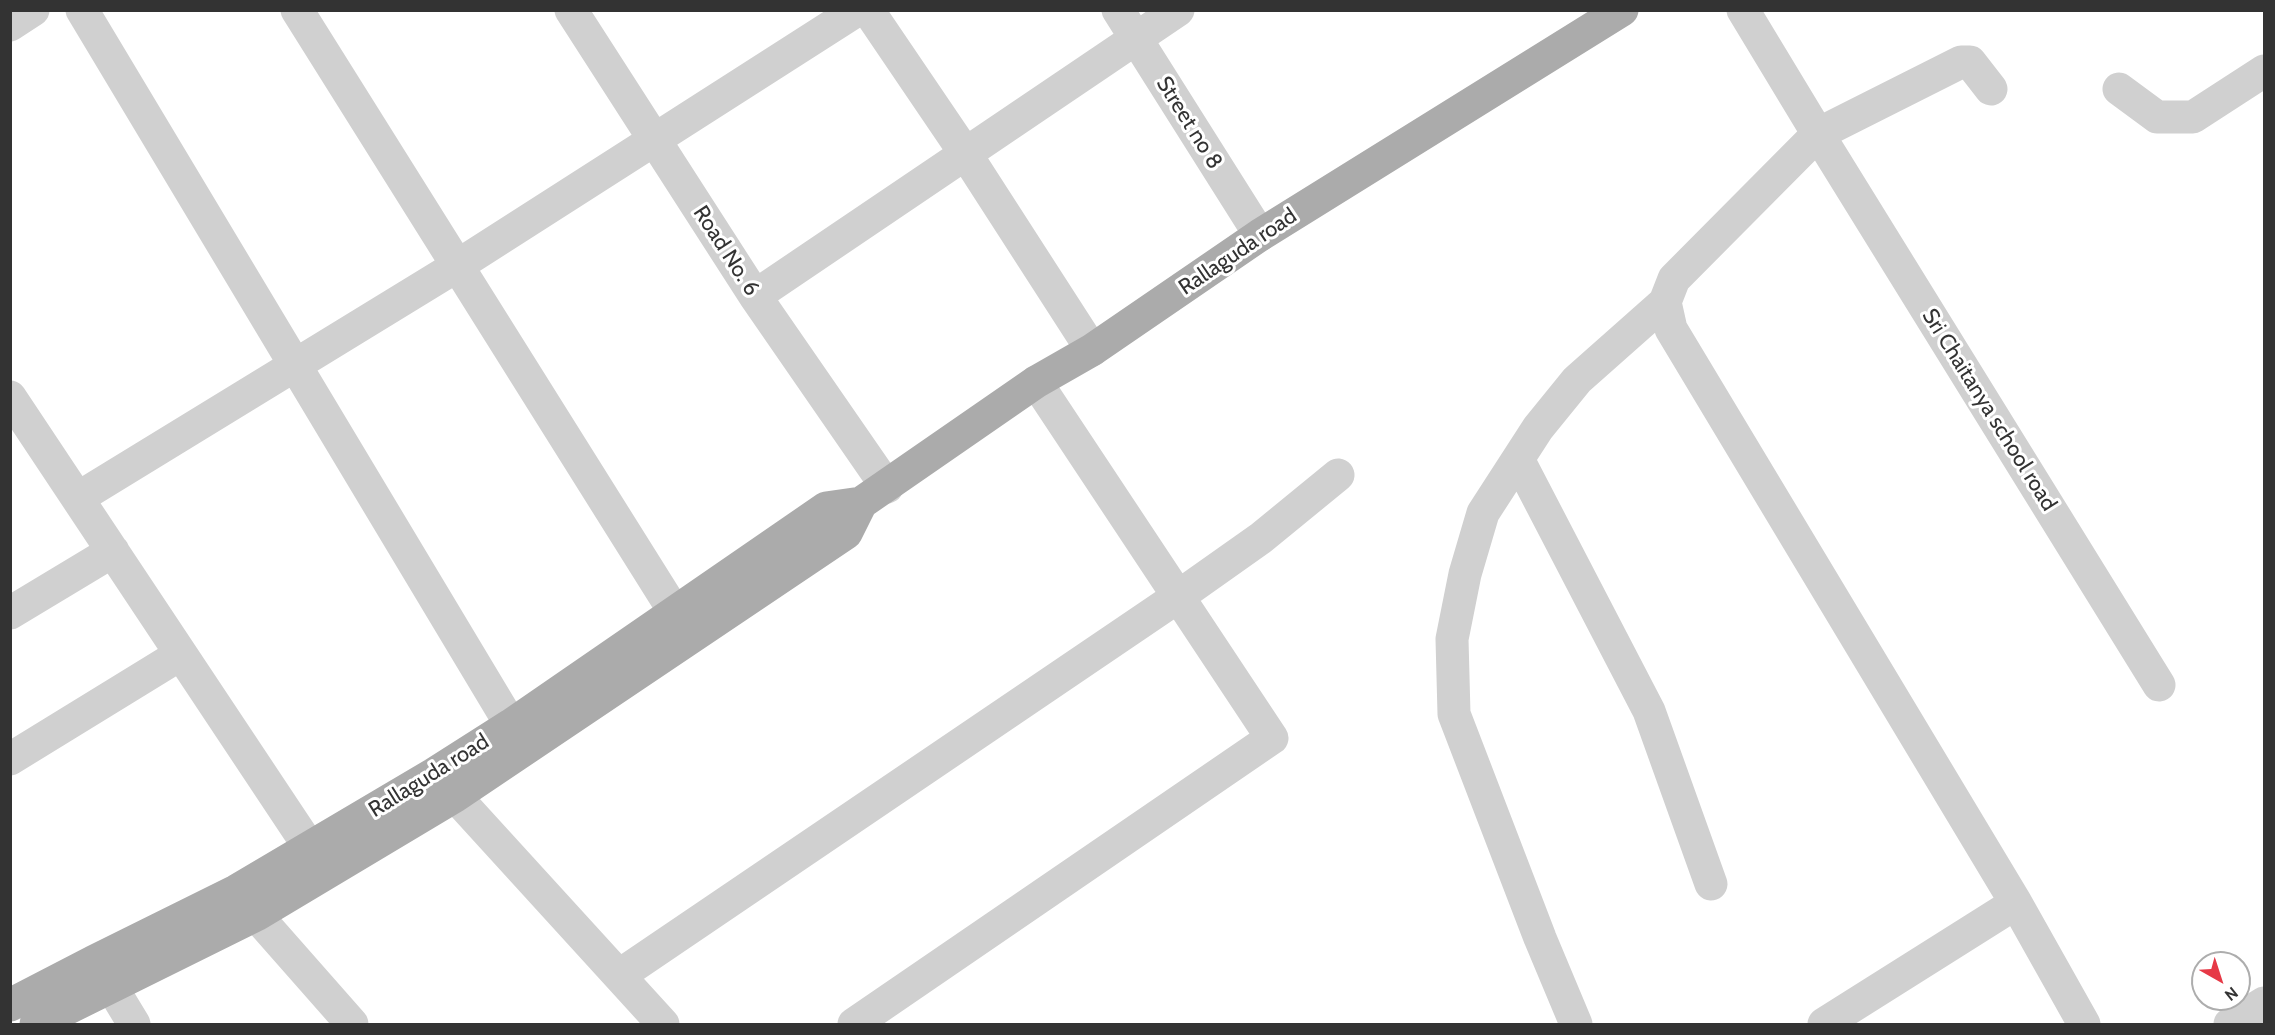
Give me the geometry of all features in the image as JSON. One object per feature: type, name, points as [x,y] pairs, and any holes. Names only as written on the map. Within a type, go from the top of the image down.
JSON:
[{"type":"main road","name":"Rallaguda road","points":[[36,1024],[256,915],[455,796],[846,533],[874,495],[1036,382],[1092,350],[1260,236],[1622,10]]},
{"type":"main road","name":"Rallaguda road","points":[[10,1005],[236,891],[310,848],[511,725],[826,508],[874,495]]},
{"type":"main road","points":[[826,508],[846,533]]},
{"type":"street","points":[[10,25],[33,10]]},
{"type":"street","points":[[82,10],[511,725]]},
{"type":"street","points":[[297,10],[674,611]]},
{"type":"street","name":"Road No. 6","points":[[571,10],[754,296],[874,495]]},
{"type":"street","points":[[78,498],[457,266],[857,10]]},
{"type":"street","points":[[868,10],[1092,350]]},
{"type":"street","name":"Street no 8","points":[[1118,10],[1260,236]]},
{"type":"street","points":[[754,296],[1178,10]]},
{"type":"street","name":"Sri Chaitanya school road","points":[[1743,10],[2159,685]]},
{"type":"street","points":[[1576,1024],[1540,938],[1454,714],[1452,639],[1465,574],[1484,513],[1538,428],[1577,380],[1665,302],[1674,279],[1818,134],[1961,62],[1970,62],[1991,89]]},
{"type":"street","points":[[2119,89],[2157,117],[2193,117],[2265,71]]},
{"type":"street","points":[[1665,302],[1671,329],[2016,903],[2084,1024]]},
{"type":"street","points":[[854,1024],[1272,738],[1036,382]]},
{"type":"street","points":[[10,397],[310,848]]},
{"type":"street","points":[[1518,459],[1649,711],[1711,884]]},
{"type":"street","points":[[620,975],[1179,596],[1261,538],[1338,475]]},
{"type":"street","points":[[10,613],[113,550]]},
{"type":"street","points":[[10,759],[181,654]]},
{"type":"street","points":[[455,796],[663,1024]]},
{"type":"street","points":[[1824,1024],[2016,903]]},
{"type":"street","points":[[256,915],[352,1024]]},
{"type":"street","points":[[111,986],[134,1024]]},
{"type":"street","points":[[2230,1024],[2265,1003]]}]
